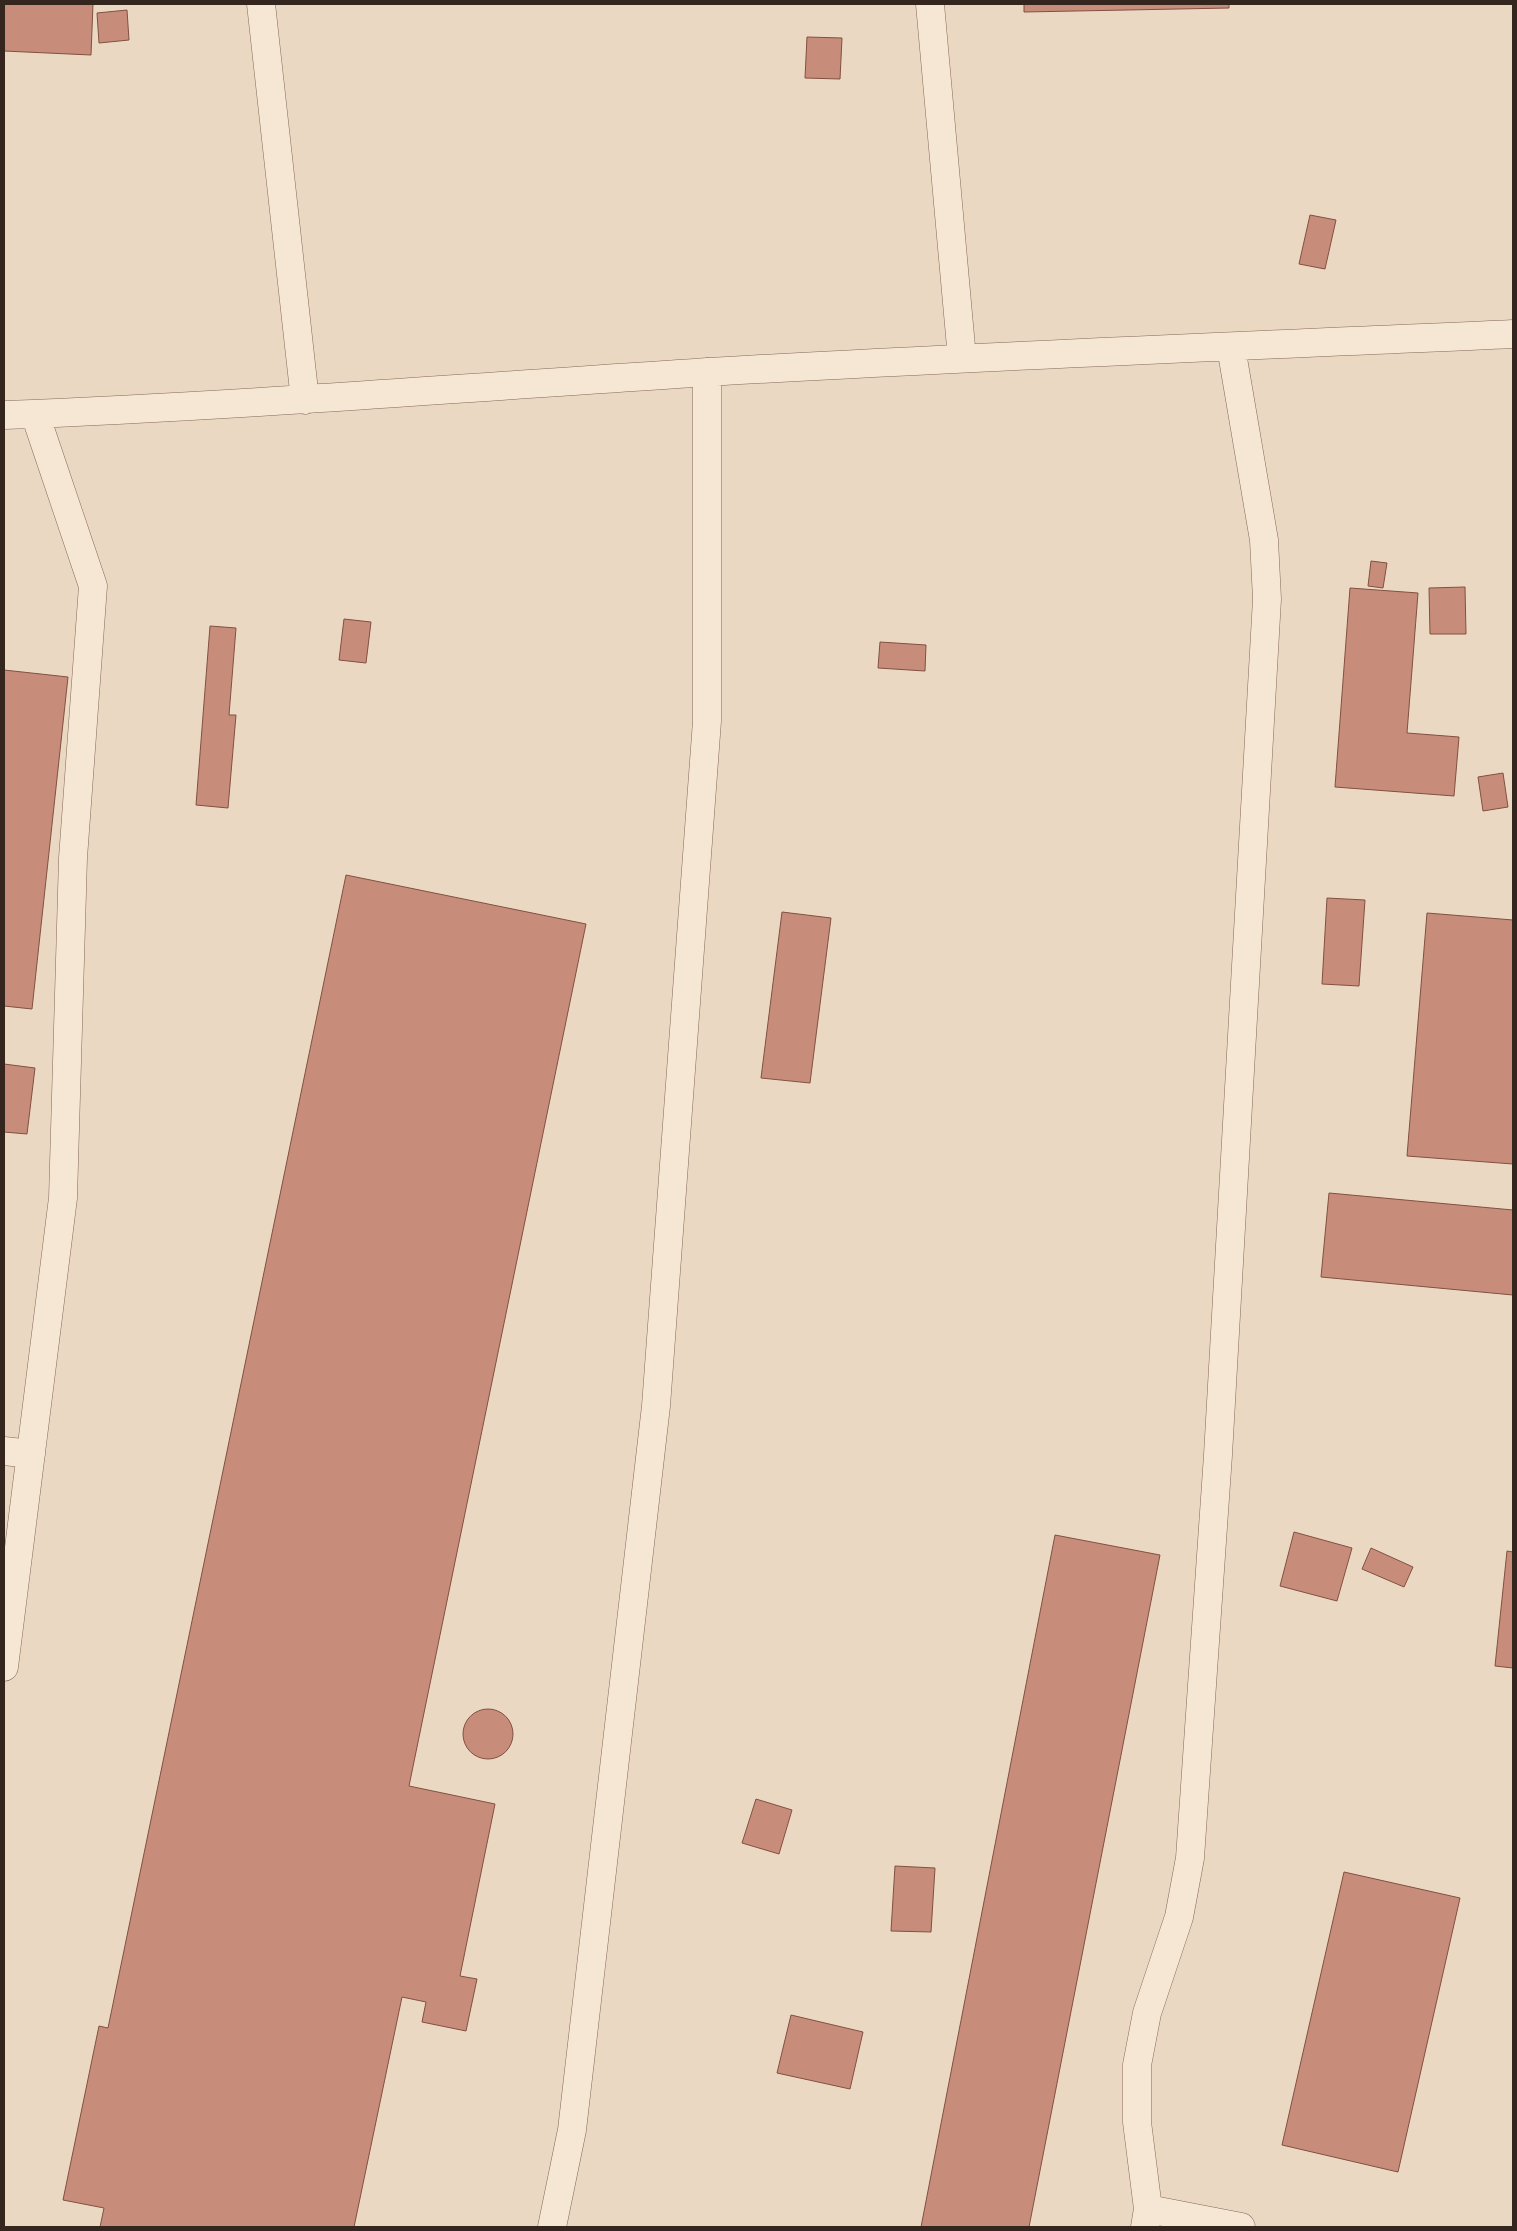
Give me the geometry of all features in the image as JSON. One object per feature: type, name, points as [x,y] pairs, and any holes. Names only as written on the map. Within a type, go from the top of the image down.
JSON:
[{"type":"street","points":[[261,4],[305,400]]},
{"type":"street","points":[[930,4],[962,358]]},
{"type":"street","points":[[4,415],[305,400],[707,372],[962,358],[1513,334]]},
{"type":"street","points":[[1231,347],[1264,540],[1267,599],[1219,1445],[1190,1858],[1179,1918],[1147,2013],[1137,2065],[1137,2122],[1146,2218],[1242,2227]]},
{"type":"street","points":[[552,2227],[572,2130],[656,1406],[707,721],[707,372]]},
{"type":"street","points":[[4,1667],[63,1198],[73,858],[93,586],[35,414]]},
{"type":"street","points":[[4,1451],[31,1454]]},
{"type":"building","points":[[4,4],[93,4],[91,55],[4,51]]},
{"type":"building","points":[[1024,4],[1229,4],[1229,8],[1024,12]]},
{"type":"building","points":[[127,10],[129,40],[99,43],[97,13]]},
{"type":"building","points":[[807,37],[842,38],[840,79],[805,78]]},
{"type":"building","points":[[1310,215],[1336,220],[1325,269],[1299,264]]},
{"type":"building","points":[[1371,561],[1387,563],[1383,588],[1368,586]]},
{"type":"building","points":[[1465,587],[1466,634],[1430,634],[1429,588]]},
{"type":"building","points":[[1350,588],[1418,593],[1407,733],[1459,737],[1454,796],[1335,787]]},
{"type":"building","points":[[344,619],[371,622],[366,663],[339,660]]},
{"type":"building","points":[[210,626],[236,628],[229,715],[236,715],[228,808],[196,805]]},
{"type":"building","points":[[880,642],[926,645],[925,671],[878,668]]},
{"type":"building","points":[[4,670],[68,677],[32,1009],[4,1006]]},
{"type":"building","points":[[1503,773],[1508,807],[1483,811],[1478,777]]},
{"type":"building","points":[[346,875],[586,924],[409,1786],[495,1804],[460,1976],[477,1979],[466,2031],[422,2022],[426,2002],[402,1997],[354,2227],[100,2227],[104,2208],[63,2200],[99,2026],[108,2028]]},
{"type":"building","points":[[1327,898],[1365,900],[1359,986],[1322,984]]},
{"type":"building","points":[[782,912],[831,918],[810,1083],[761,1078]]},
{"type":"building","points":[[1427,913],[1513,920],[1513,1164],[1407,1156]]},
{"type":"building","points":[[4,1064],[35,1068],[27,1134],[4,1132]]},
{"type":"building","points":[[1329,1193],[1513,1210],[1513,1295],[1321,1277]]},
{"type":"building","points":[[1294,1532],[1352,1548],[1337,1601],[1280,1586]]},
{"type":"building","points":[[1055,1535],[1160,1555],[1029,2227],[921,2227]]},
{"type":"building","points":[[1371,1548],[1413,1567],[1404,1587],[1362,1569]]},
{"type":"building","points":[[1507,1551],[1513,1552],[1513,1668],[1495,1666]]},
{"type":"building","points":[[483,1709],[493,1709],[506,1716],[513,1729],[513,1739],[506,1752],[493,1759],[483,1759],[474,1755],[467,1748],[463,1739],[463,1729],[467,1720],[474,1713]]},
{"type":"building","points":[[756,1799],[792,1810],[779,1854],[742,1843]]},
{"type":"building","points":[[895,1866],[935,1868],[931,1932],[891,1931]]},
{"type":"building","points":[[1344,1872],[1460,1898],[1398,2172],[1282,2145]]},
{"type":"building","points":[[791,2015],[863,2032],[850,2089],[777,2073]]}]
